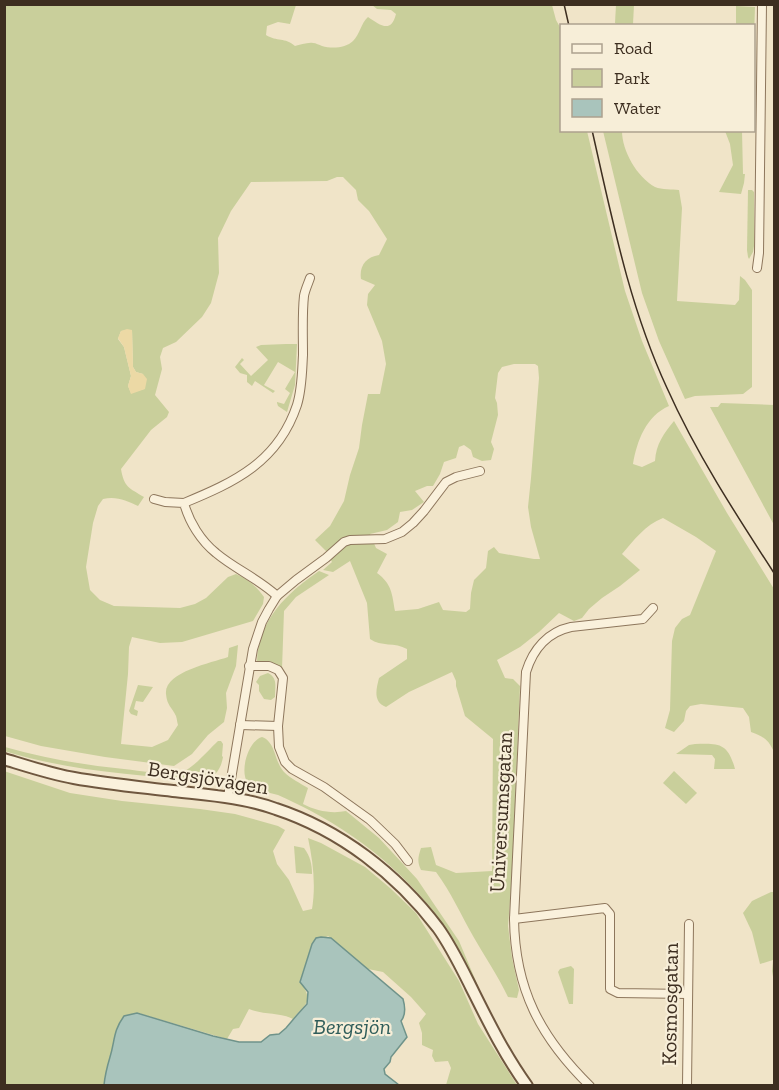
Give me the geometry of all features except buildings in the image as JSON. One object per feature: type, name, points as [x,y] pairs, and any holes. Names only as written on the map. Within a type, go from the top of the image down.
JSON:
[{"type":"street","points":[[757,268],[762,4]]},
{"type":"street","points":[[154,499],[184,503],[200,497],[245,473],[264,459],[284,434],[297,404],[301,382],[304,295],[310,278]]},
{"type":"street","points":[[228,797],[249,666],[262,622],[277,596],[344,542],[385,539],[402,532],[424,511],[446,482],[480,471]]},
{"type":"street","points":[[184,503],[189,520],[204,541],[217,554],[277,596]]},
{"type":"street","name":"Universumsgatan","points":[[590,1086],[548,1036],[527,998],[516,959],[514,919],[526,672],[533,654],[544,640],[560,629],[643,619],[653,608]]},
{"type":"street","points":[[249,666],[269,666],[278,670],[283,678],[278,726],[279,747],[285,762],[292,769],[324,787],[370,820],[395,844],[408,861]]},
{"type":"street","points":[[240,725],[278,726]]},
{"type":"street","name":"Bergsjövägen","points":[[4,759],[74,778],[228,797],[275,808],[314,825],[358,851],[397,882],[438,928],[498,1041],[526,1086]]},
{"type":"street","points":[[514,919],[605,908],[610,914],[610,989],[618,993],[688,994]]},
{"type":"street","name":"Kosmosgatan","points":[[687,1086],[689,924]]},
{"type":"green space","points":[[4,5],[296,5],[290,24],[278,22],[267,26],[266,35],[288,41],[295,46],[315,43],[334,48],[353,41],[368,17],[385,26],[391,24],[396,14],[391,10],[377,9],[372,5],[552,5],[560,27],[560,132],[587,132],[625,291],[642,341],[669,406],[654,416],[644,430],[633,464],[642,467],[655,461],[661,439],[674,421],[774,589],[774,752],[765,739],[751,732],[749,717],[743,708],[701,704],[690,706],[686,711],[684,721],[674,732],[665,728],[670,710],[672,641],[675,628],[682,619],[690,615],[716,551],[663,518],[640,533],[622,554],[640,570],[602,598],[582,618],[574,621],[559,613],[520,647],[497,660],[505,678],[513,679],[520,686],[508,926],[519,990],[517,998],[508,997],[436,872],[421,870],[418,862],[421,848],[431,847],[436,865],[456,873],[492,871],[493,739],[465,716],[452,672],[409,692],[386,707],[379,702],[376,691],[379,678],[407,659],[407,649],[370,639],[367,603],[350,561],[333,572],[323,570],[332,562],[326,551],[315,540],[330,526],[344,501],[359,448],[368,394],[380,394],[386,364],[382,341],[367,305],[368,294],[375,285],[361,279],[361,270],[370,258],[379,255],[387,239],[369,211],[358,200],[356,190],[343,177],[327,181],[251,182],[231,211],[218,238],[219,273],[211,303],[202,317],[176,342],[163,348],[160,357],[162,369],[155,395],[169,412],[167,417],[151,430],[121,469],[128,486],[144,497],[138,506],[117,499],[103,499],[98,506],[93,523],[86,567],[90,590],[100,600],[114,606],[180,608],[206,598],[228,577],[236,574],[252,583],[264,597],[263,604],[253,621],[182,642],[160,643],[132,637],[129,647],[121,744],[152,747],[168,740],[178,725],[176,716],[167,701],[167,686],[180,674],[228,657],[229,648],[238,645],[236,666],[226,693],[227,708],[224,722],[208,735],[192,754],[174,766],[41,746],[5,736]],"holes":[[[132,330],[133,367],[136,372],[143,374],[144,389],[131,393],[128,386],[131,376],[124,347],[118,339],[121,331]],[[514,364],[538,366],[539,378],[528,507],[540,559],[499,553],[494,547],[488,551],[486,568],[474,580],[470,609],[466,612],[443,610],[439,602],[418,609],[395,611],[388,585],[377,573],[387,554],[376,548],[370,534],[387,530],[398,522],[400,512],[412,510],[424,502],[415,491],[433,486],[444,462],[456,458],[459,447],[464,445],[471,450],[473,457],[482,461],[491,460],[494,449],[491,442],[498,415],[495,398],[498,373],[502,367]]]},
{"type":"green space","points":[[616,5],[634,5],[633,24],[615,23]]},
{"type":"green space","points":[[736,6],[755,7],[754,24],[736,24]]},
{"type":"green space","points":[[603,132],[622,132],[625,147],[632,163],[648,183],[658,188],[679,190],[682,208],[677,301],[735,305],[739,300],[740,276],[752,290],[752,387],[743,394],[695,396],[685,399],[659,341],[642,293]]},
{"type":"green space","points":[[725,132],[742,132],[743,174],[745,174],[741,194],[719,192],[733,165]]},
{"type":"green space","points":[[748,190],[754,192],[754,246],[749,259],[747,250]]},
{"type":"green space","points":[[297,344],[295,385],[287,412],[278,406],[277,402],[284,404],[290,393],[285,389],[295,372],[278,362],[264,385],[275,391],[273,393],[255,381],[252,386],[247,382],[247,375],[240,373],[235,367],[242,358],[244,360],[240,364],[251,376],[268,360],[256,347]]},
{"type":"green space","points":[[721,403],[774,405],[774,525],[710,407],[718,407]]},
{"type":"green space","points":[[319,571],[329,575],[296,597],[284,611],[282,669],[270,662],[257,662],[263,633],[276,609]]},
{"type":"green space","points":[[268,673],[273,677],[275,683],[275,697],[271,700],[264,699],[256,682],[260,676]]},
{"type":"green space","points":[[138,685],[153,687],[143,702],[136,701],[134,709],[138,711],[137,716],[129,711]]},
{"type":"green space","points":[[262,737],[270,743],[284,772],[308,788],[303,804],[324,811],[346,811],[379,838],[417,879],[459,941],[477,987],[463,956],[443,925],[428,905],[393,868],[333,823],[278,795],[258,790],[248,783],[244,772],[246,757],[253,744]]},
{"type":"green space","points":[[218,741],[223,744],[221,765],[214,775],[203,781],[78,768],[4,751],[5,747],[79,763],[176,774],[193,765]]},
{"type":"green space","points":[[710,744],[726,749],[735,769],[714,769],[715,759],[712,755],[676,754],[689,745]]},
{"type":"green space","points":[[4,771],[70,793],[235,814],[278,826],[285,830],[273,851],[277,864],[289,880],[303,911],[312,909],[314,891],[308,838],[365,867],[416,913],[459,981],[478,1024],[517,1085],[446,1085],[451,1068],[448,1061],[435,1062],[432,1056],[433,1050],[422,1045],[419,1023],[426,1014],[383,972],[368,969],[328,936],[312,944],[300,981],[308,999],[293,1019],[249,1009],[239,1028],[233,1029],[227,1039],[138,1013],[131,1015],[118,1041],[104,1085],[5,1085]]},
{"type":"green space","points":[[674,771],[697,793],[686,804],[663,783]]},
{"type":"green space","points":[[294,846],[304,848],[306,851],[312,874],[296,873]]},
{"type":"green space","points":[[774,892],[774,983],[773,960],[760,964],[752,932],[743,913],[752,901]]},
{"type":"green space","points":[[571,966],[574,969],[573,1004],[569,1004],[558,972],[560,969]]},
{"type":"sand","points":[[132,330],[133,367],[136,372],[143,374],[147,379],[145,389],[131,394],[128,386],[131,376],[124,347],[118,338],[121,331]]},
{"type":"water","name":"Bergsjön","points":[[316,938],[331,938],[403,999],[405,1010],[401,1021],[407,1037],[384,1069],[385,1074],[399,1085],[104,1085],[116,1031],[124,1016],[137,1013],[239,1042],[261,1042],[270,1035],[279,1034],[307,1004],[308,992],[300,982],[312,944]]},
{"type":"tram line","points":[[564,4],[569,24]]},
{"type":"tram line","points":[[592,132],[632,294],[654,357],[678,412],[703,459],[774,573]]}]
